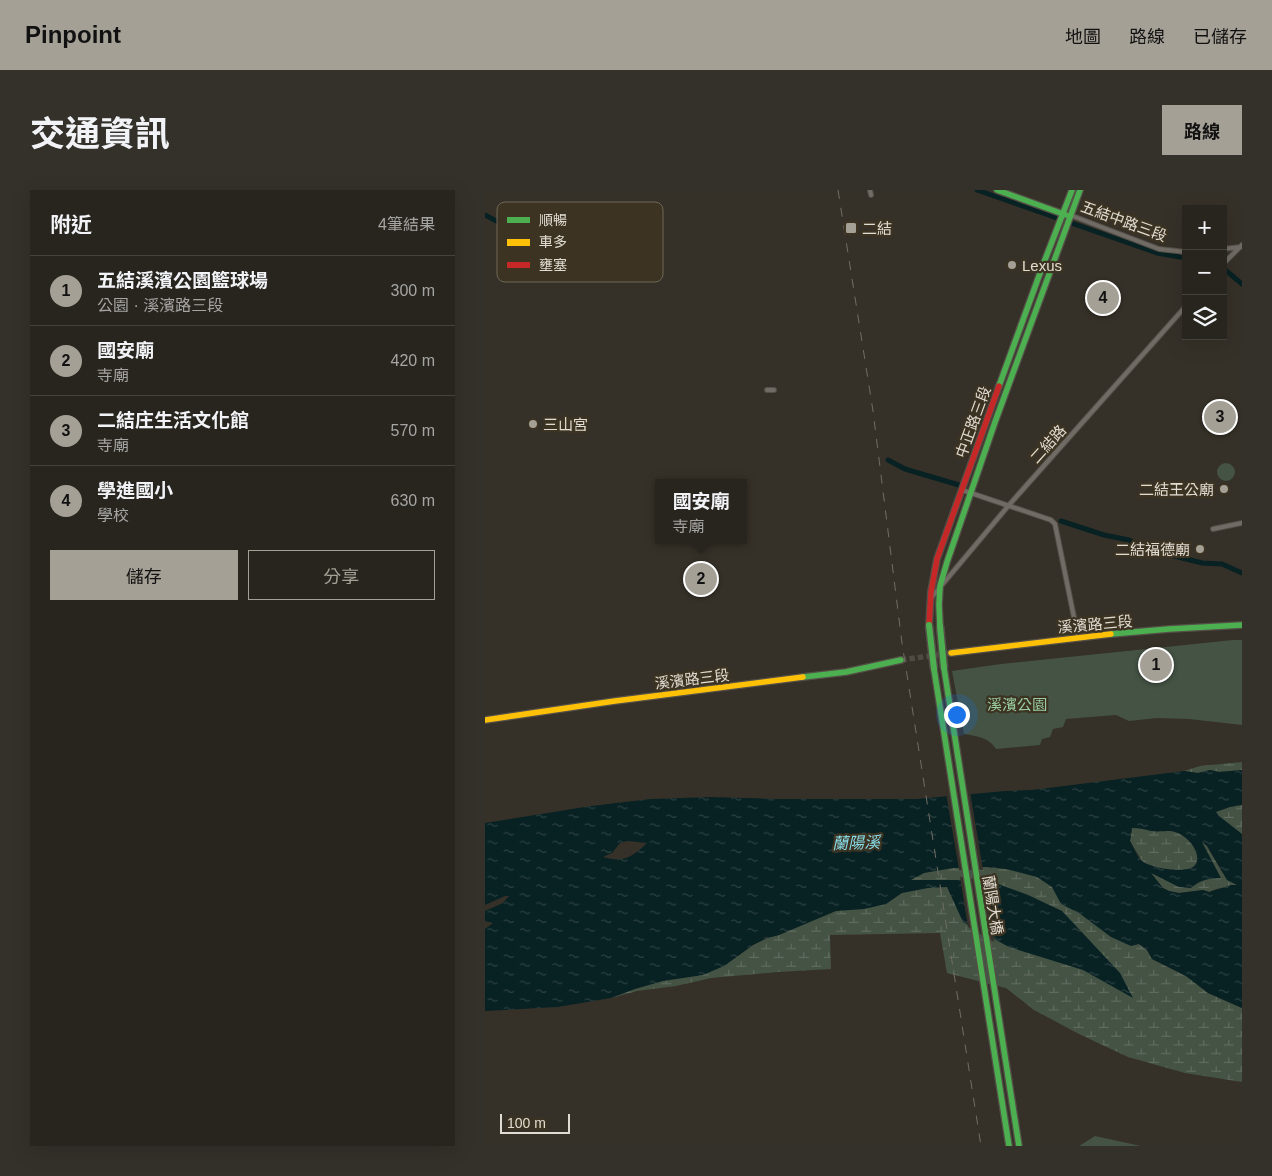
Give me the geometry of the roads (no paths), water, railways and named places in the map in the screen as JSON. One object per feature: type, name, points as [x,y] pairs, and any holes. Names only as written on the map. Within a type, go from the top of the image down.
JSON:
[{"type":"main road","name":"五結中路三段","points":[[997,190],[1070,216]]},
{"type":"main road","name":"中正路三段","points":[[934,669],[929,625],[929,599],[937,559],[1072,190]]},
{"type":"main road","name":"中正路三段","points":[[944,668],[940,626],[940,586],[995,422],[1080,190]]},
{"type":"main road","points":[[1027,309],[1035,311]]},
{"type":"main road","name":"溪濱路三段","points":[[951,653],[1078,637],[1242,626]]},
{"type":"main road","name":"溪濱路三段","points":[[485,720],[846,672],[901,660]]},
{"type":"main road","name":"蘭陽大橋","points":[[944,668],[1019,1146]]},
{"type":"main road","name":"蘭陽大橋","points":[[934,669],[1009,1146]]},
{"type":"street","points":[[870,190],[871,195]]},
{"type":"street","name":"五結中路三段","points":[[1070,216],[1159,250],[1182,252]]},
{"type":"street","points":[[1227,248],[1241,246]]},
{"type":"street","points":[[1227,260],[1241,246]]},
{"type":"street","name":"二結路","points":[[929,599],[1009,505],[1182,310]]},
{"type":"street","points":[[767,390],[774,390]]},
{"type":"street","points":[[962,490],[1051,520],[1055,524],[1078,637]]},
{"type":"street","points":[[1051,520],[1055,516]]},
{"type":"street","points":[[1213,529],[1242,524]]},
{"type":"water","name":"蘭陽溪","points":[[1210,770],[1219,772],[1242,770],[1242,805],[1216,812],[1242,834],[1242,1008],[1208,993],[1186,976],[1152,959],[1147,950],[1139,944],[1131,946],[1111,937],[1079,913],[1061,904],[1052,887],[1037,877],[1006,869],[987,867],[953,868],[924,873],[911,880],[956,880],[998,884],[1028,895],[1062,911],[1120,973],[1133,998],[1083,970],[1009,947],[963,922],[947,887],[928,888],[902,893],[886,904],[864,909],[836,911],[779,935],[767,938],[753,945],[724,966],[703,975],[663,981],[611,998],[558,1007],[485,1011],[485,929],[493,923],[485,921],[485,911],[503,903],[509,896],[485,905],[485,823],[591,806],[650,799],[711,797],[916,799],[1032,790],[1184,771],[1198,773]],"holes":[[[1132,828],[1170,831],[1182,835],[1194,848],[1197,856],[1196,863],[1194,866],[1184,870],[1160,868],[1146,864],[1139,857],[1130,841]],[[628,841],[647,843],[627,858],[610,859],[603,857],[612,853],[620,843]],[[1202,842],[1207,846],[1227,880],[1237,885],[1209,892],[1203,890],[1179,893],[1163,888],[1151,873],[1179,887],[1191,888],[1205,880],[1221,878]]]},
{"type":"waterway","points":[[977,190],[1157,253],[1182,257]]},
{"type":"waterway","points":[[485,215],[497,221]]},
{"type":"waterway","points":[[1227,271],[1242,284]]},
{"type":"waterway","points":[[888,460],[905,469],[959,485]]},
{"type":"waterway","points":[[1061,521],[1104,535],[1129,540],[1143,548],[1202,563],[1222,564],[1242,573]]},
{"type":"tunnel","points":[[901,660],[951,653]]},
{"type":"railway","points":[[838,190],[873,411],[902,643],[981,1146]]},
{"type":"place","name":"二結","points":[[851,228]]},
{"type":"place","name":"Lexus","points":[[1012,265]]},
{"type":"place","name":"學進國小","points":[[1103,298]]},
{"type":"place","name":"二結庄生活文化館","points":[[1220,417]]},
{"type":"place","name":"三山宮","points":[[533,424]]},
{"type":"place","name":"二結王公廟","points":[[1224,489]]},
{"type":"place","name":"二結福德廟","points":[[1200,549]]},
{"type":"place","name":"國安廟","points":[[701,579]]},
{"type":"place","name":"五結溪濱公園籃球場","points":[[1156,665]]},
{"type":"park label","name":"溪濱公園","points":[[1017,704]]}]
